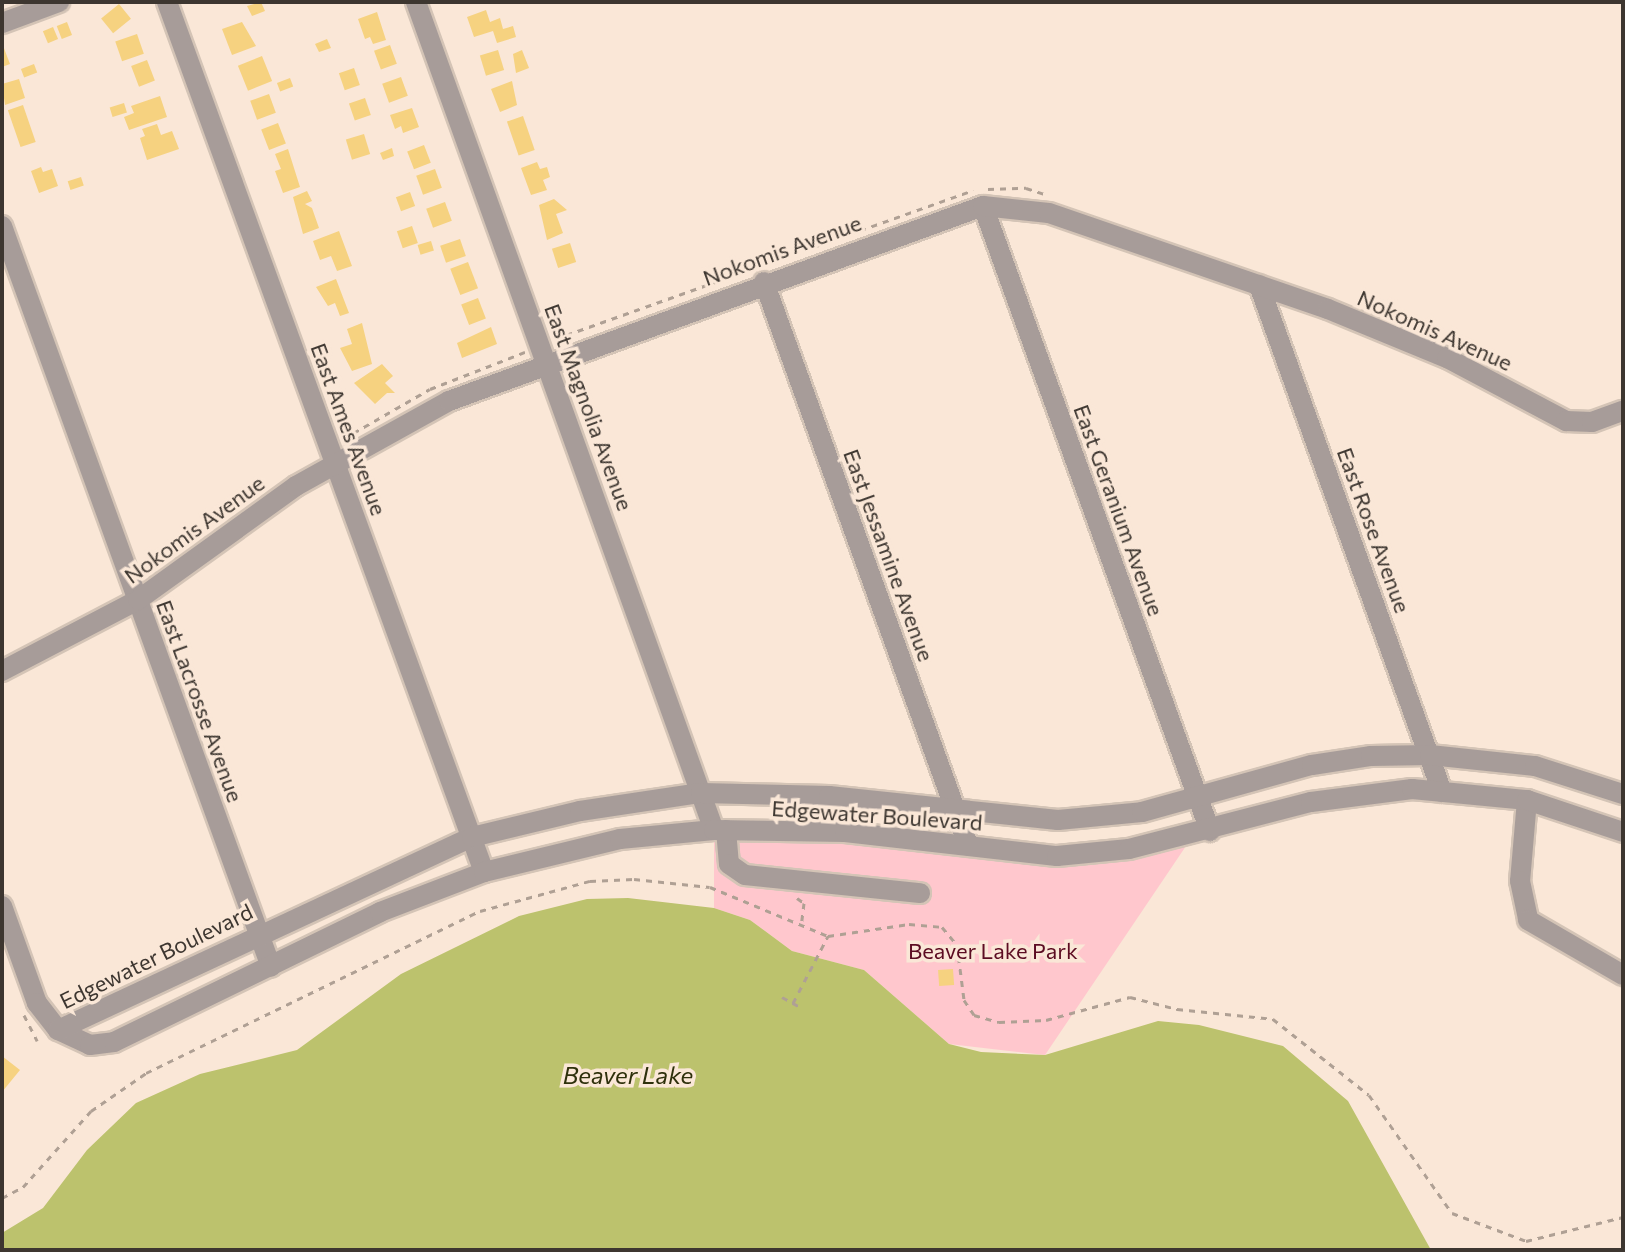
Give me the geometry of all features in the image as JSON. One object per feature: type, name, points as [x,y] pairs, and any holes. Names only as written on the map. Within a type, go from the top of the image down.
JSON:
[{"type":"street","points":[[2,23],[59,2]]},
{"type":"street","name":"East Ames Avenue","points":[[167,2],[484,872]]},
{"type":"street","name":"East Magnolia Avenue","points":[[416,2],[550,351],[701,793],[720,830],[729,864],[745,875],[776,877]]},
{"type":"street","name":"Nokomis Avenue","points":[[2,671],[138,600],[335,461],[550,351],[764,282],[983,206],[1033,208],[1259,285],[1405,339],[1566,421],[1592,422],[1623,411]]},
{"type":"street","name":"East Geranium Avenue","points":[[983,206],[1210,831]]},
{"type":"street","name":"East Lacrosse Avenue","points":[[2,226],[271,967]]},
{"type":"street","name":"East Jessamine Avenue","points":[[764,282],[968,845]]},
{"type":"street","name":"East Rose Avenue","points":[[1259,285],[1442,792]]},
{"type":"street","name":"Edgewater Boulevard","points":[[58,1030],[259,933],[472,837],[580,811],[701,793],[829,796],[1058,820],[1142,812],[1312,765],[1371,756],[1430,755],[1535,766],[1623,794]]},
{"type":"street","name":"Edgewater Boulevard","points":[[58,1030],[90,1045],[114,1042],[380,912],[484,872],[620,839],[720,830],[845,832],[1057,856],[1129,849],[1210,831],[1311,802],[1412,789],[1527,800],[1623,832]]},
{"type":"street","points":[[1527,800],[1520,881],[1528,920],[1623,975]]},
{"type":"street","points":[[776,877],[920,893]]},
{"type":"street","points":[[2,906],[37,1003],[58,1030]]},
{"type":"path","points":[[550,351],[961,192],[1026,188],[1055,197]]},
{"type":"path","points":[[776,877],[778,891],[804,903],[801,926]]},
{"type":"path","points":[[2,1198],[23,1187],[91,1111],[146,1073],[480,911],[522,897],[590,881],[676,880],[710,887],[828,936],[909,924],[942,927],[957,945],[964,1000],[974,1015],[999,1022],[1046,1020],[1130,997],[1177,1009],[1273,1019],[1369,1095],[1452,1213],[1526,1241],[1623,1217]]},
{"type":"path","points":[[793,1003],[828,936]]},
{"type":"path","points":[[782,997],[802,1008]]},
{"type":"green space","name":"Beaver Lake Park","points":[[714,830],[968,845],[1186,846],[1045,1055],[949,1044],[864,970],[792,951],[750,920],[714,908]]},
{"type":"water","name":"Beaver Lake","points":[[628,898],[714,908],[750,920],[792,951],[864,970],[949,1044],[981,1052],[1045,1055],[1158,1021],[1199,1025],[1283,1046],[1348,1101],[1431,1250],[2,1250],[2,1233],[43,1208],[87,1150],[136,1103],[200,1074],[297,1050],[401,974],[519,916],[587,899]]},
{"type":"building","points":[[261,2],[265,11],[252,16],[247,6]]},
{"type":"building","points":[[119,4],[131,19],[113,33],[101,18]]},
{"type":"building","points":[[486,10],[490,22],[500,18],[503,29],[513,26],[516,37],[497,43],[493,31],[474,37],[467,17]]},
{"type":"building","points":[[377,12],[386,40],[373,44],[370,37],[365,39],[358,19]]},
{"type":"building","points":[[67,22],[72,35],[62,39],[57,26]]},
{"type":"building","points":[[242,22],[256,46],[232,55],[222,29]]},
{"type":"building","points":[[53,27],[58,39],[48,43],[43,31]]},
{"type":"building","points":[[137,34],[144,54],[122,61],[115,41]]},
{"type":"building","points":[[327,39],[331,48],[319,52],[315,44]]},
{"type":"building","points":[[2,43],[10,64],[2,67]]},
{"type":"building","points":[[390,45],[397,64],[381,70],[374,51]]},
{"type":"building","points":[[498,50],[504,70],[486,76],[480,56]]},
{"type":"building","points":[[522,50],[529,68],[516,73],[513,54]]},
{"type":"building","points":[[262,56],[272,81],[248,91],[238,66]]},
{"type":"building","points":[[147,60],[155,81],[139,87],[131,66]]},
{"type":"building","points":[[34,64],[37,72],[24,77],[21,69]]},
{"type":"building","points":[[354,68],[360,85],[345,90],[339,73]]},
{"type":"building","points":[[401,77],[408,96],[389,103],[382,84]]},
{"type":"building","points":[[290,78],[293,86],[280,91],[277,83]]},
{"type":"building","points":[[19,79],[25,98],[5,105],[2,84]]},
{"type":"building","points":[[512,81],[517,105],[500,112],[491,89]]},
{"type":"building","points":[[269,94],[276,113],[257,120],[250,101]]},
{"type":"building","points":[[160,96],[167,117],[129,130],[124,117],[134,113],[131,106]]},
{"type":"building","points":[[365,98],[371,115],[355,121],[349,104]]},
{"type":"building","points":[[124,103],[127,113],[113,117],[110,107]]},
{"type":"building","points":[[23,105],[36,142],[21,147],[8,110]]},
{"type":"building","points":[[412,108],[419,127],[403,133],[401,126],[395,129],[390,115]]},
{"type":"building","points":[[523,116],[535,150],[519,156],[507,122]]},
{"type":"building","points":[[278,123],[286,144],[269,150],[261,129]]},
{"type":"building","points":[[157,124],[161,135],[172,131],[179,149],[147,160],[140,138],[145,136],[142,129]]},
{"type":"building","points":[[364,134],[370,154],[352,160],[346,140]]},
{"type":"building","points":[[424,145],[431,163],[414,169],[407,151]]},
{"type":"building","points":[[392,148],[394,156],[383,160],[380,153]]},
{"type":"building","points":[[288,149],[300,187],[283,193],[275,171],[281,169],[275,154]]},
{"type":"building","points":[[537,162],[540,169],[547,167],[550,177],[543,180],[547,190],[531,195],[521,168]]},
{"type":"building","points":[[41,167],[43,172],[52,169],[58,186],[39,193],[31,171]]},
{"type":"building","points":[[435,169],[442,188],[423,195],[416,176]]},
{"type":"building","points":[[81,177],[84,186],[70,190],[68,181]]},
{"type":"building","points":[[307,191],[312,201],[305,204],[312,208],[319,228],[303,234],[293,197]]},
{"type":"building","points":[[410,192],[415,206],[401,211],[396,197]]},
{"type":"building","points":[[554,199],[567,210],[556,214],[563,233],[547,240],[539,205]]},
{"type":"building","points":[[445,202],[452,221],[433,228],[426,209]]},
{"type":"building","points":[[412,226],[418,243],[403,248],[397,231]]},
{"type":"building","points":[[339,231],[352,266],[337,271],[331,256],[320,260],[313,241]]},
{"type":"building","points":[[460,239],[466,256],[446,263],[440,246]]},
{"type":"building","points":[[431,241],[434,251],[421,255],[418,245]]},
{"type":"building","points":[[570,243],[576,262],[558,268],[552,249]]},
{"type":"building","points":[[468,262],[478,288],[460,295],[450,269]]},
{"type":"building","points":[[336,279],[349,313],[340,316],[335,303],[328,306],[316,287]]},
{"type":"building","points":[[478,298],[486,319],[469,325],[461,304]]},
{"type":"building","points":[[362,323],[372,364],[352,371],[340,348],[352,344],[347,329]]},
{"type":"building","points":[[491,327],[497,344],[462,358],[457,343]]},
{"type":"building","points":[[382,364],[393,376],[385,383],[395,393],[387,393],[375,404],[354,383]]},
{"type":"building","points":[[953,969],[954,985],[939,986],[938,970]]},
{"type":"building","points":[[2,1056],[20,1070],[2,1092]]}]
